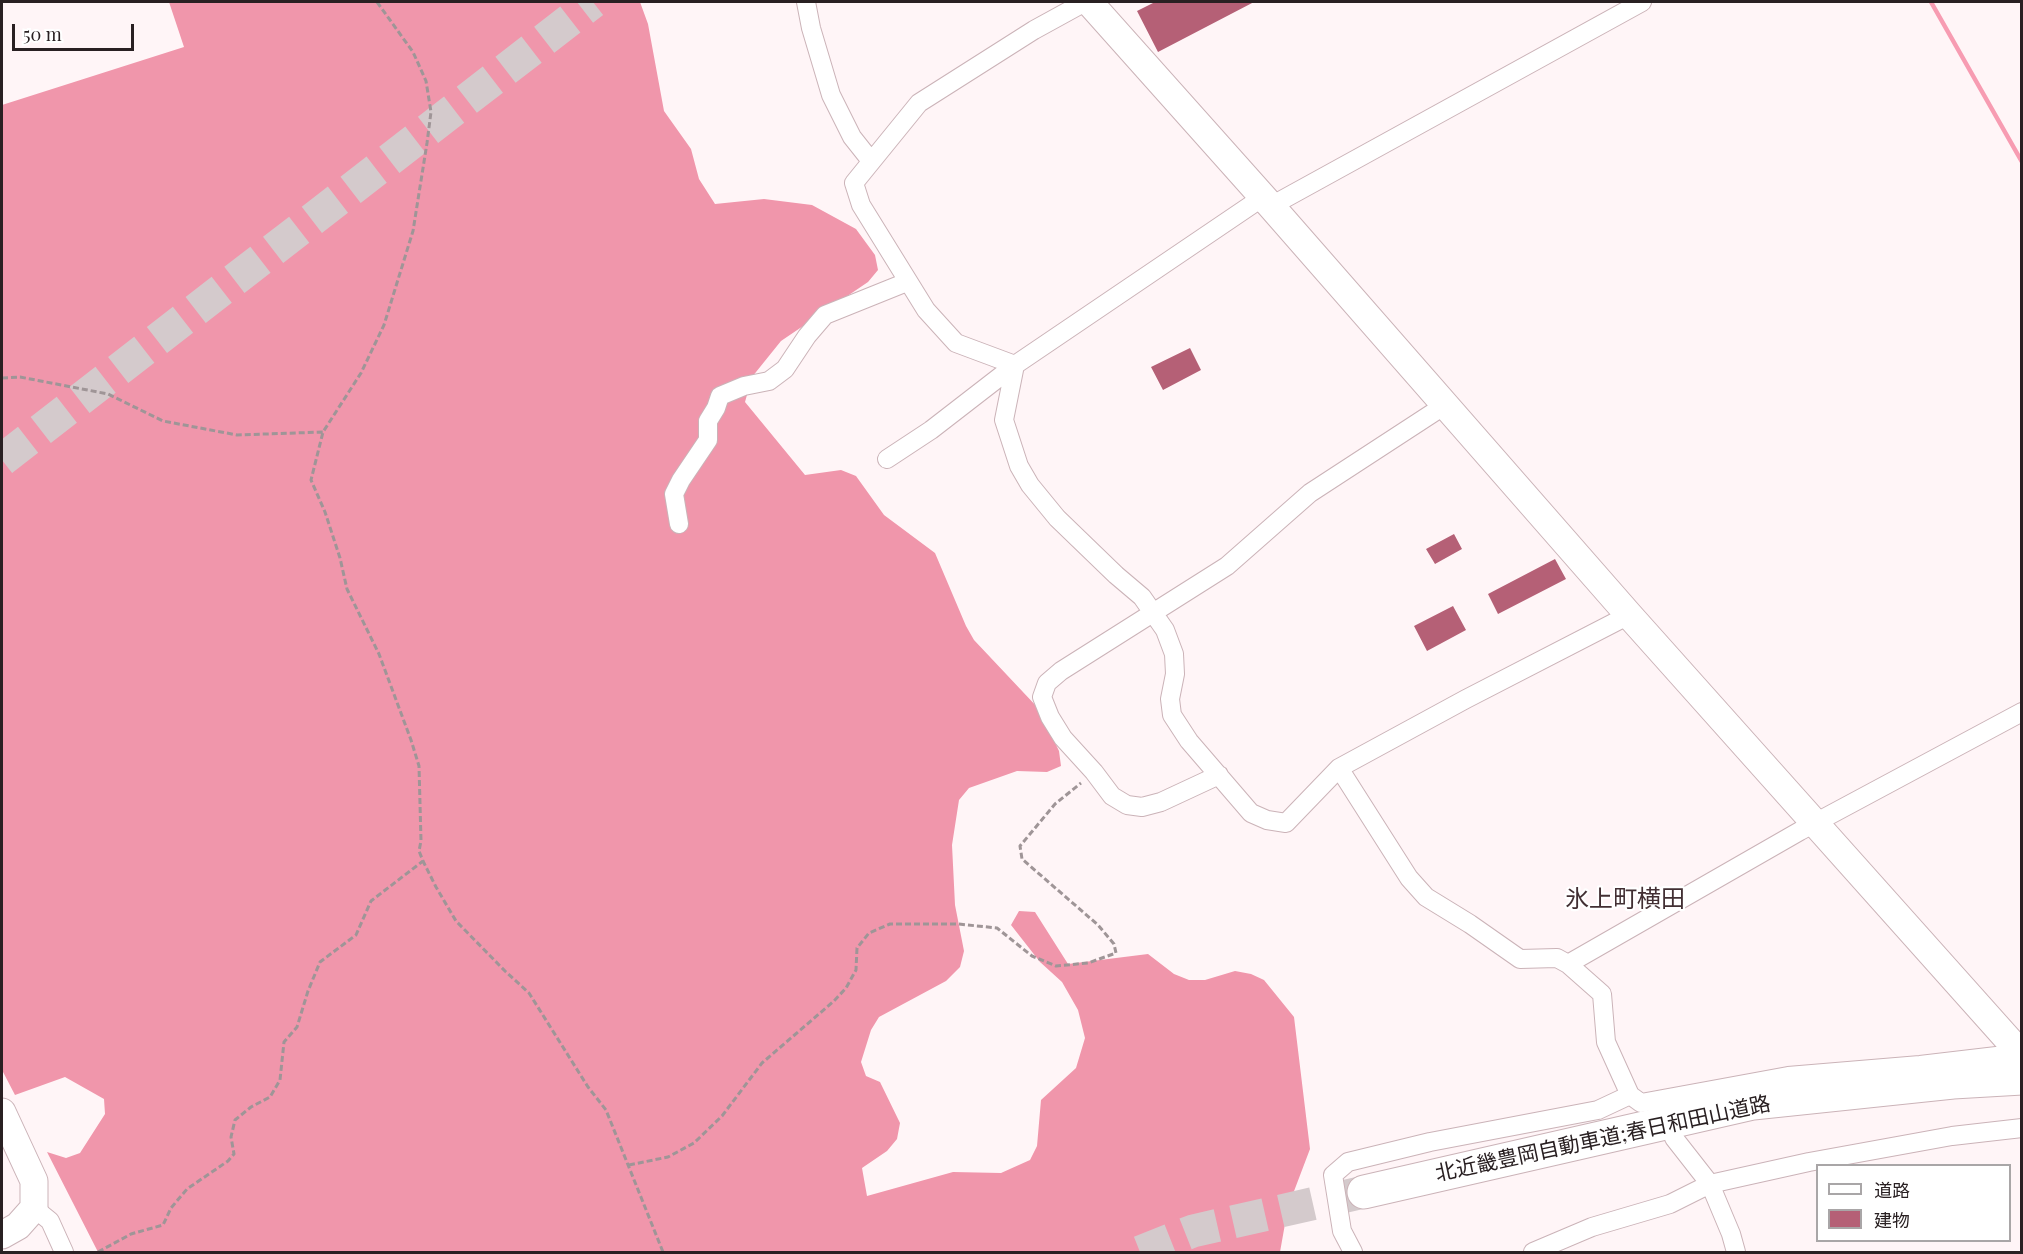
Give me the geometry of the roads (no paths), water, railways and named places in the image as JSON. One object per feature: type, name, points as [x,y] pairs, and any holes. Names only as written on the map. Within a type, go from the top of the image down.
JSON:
[{"type":"highway","name":"北近畿豊岡自動車道;春日和田山道路","points":[[1364,1192],[1753,1103],[1953,1082],[2021,1060]]},
{"type":"street","points":[[806,2],[811,28],[831,95],[852,137],[871,161]]},
{"type":"street","points":[[1015,365],[956,343],[926,310],[861,205],[854,183],[919,103],[1034,30],[1087,2],[1267,201],[2021,1060]]},
{"type":"street","points":[[887,459],[931,430],[1015,365],[1267,201],[1642,2]]},
{"type":"street","points":[[679,524],[674,494],[708,440],[708,421],[720,396],[744,386],[769,381],[785,369],[807,336],[825,315],[907,282]]},
{"type":"street","points":[[1015,365],[1004,420],[1019,466],[1030,485],[1057,518],[1142,597],[1165,630],[1174,654],[1175,674],[1170,699],[1172,715],[1189,741],[1251,813],[1286,823],[1339,768],[1629,615]]},
{"type":"street","points":[[1219,775],[1161,802],[1142,807],[1127,805],[1112,796],[1063,738],[1050,717],[1042,697],[1047,683],[1061,671],[1227,566],[1310,494],[1446,405]]},
{"type":"street","points":[[1568,964],[1814,824],[2022,712]]},
{"type":"street","points":[[1339,768],[1409,878],[1426,897],[1520,959],[1557,958],[1568,964],[1602,994],[1606,1042],[1630,1095],[1641,1103],[1788,1076],[1920,1065],[2021,1060]]},
{"type":"street","points":[[1353,1252],[1342,1231],[1333,1174],[1348,1162],[1430,1142],[1598,1110],[1630,1095]]},
{"type":"street","points":[[2,1112],[34,1181],[34,1208],[18,1226],[2,1235]]},
{"type":"street","points":[[1533,1252],[1592,1227],[1670,1204],[1710,1184],[1809,1162],[1952,1136],[2022,1128]]},
{"type":"street","points":[[1674,1138],[1710,1184],[1736,1252]]},
{"type":"street","points":[[34,1208],[50,1221],[64,1252]]},
{"type":"waterway","points":[[1931,2],[2022,162]]},
{"type":"tunnel","points":[[2,460],[593,2]]},
{"type":"tunnel","points":[[1140,1252],[1193,1231],[1364,1192]]},
{"type":"district","name":"氷上町横田","points":[[1625,900]]}]
